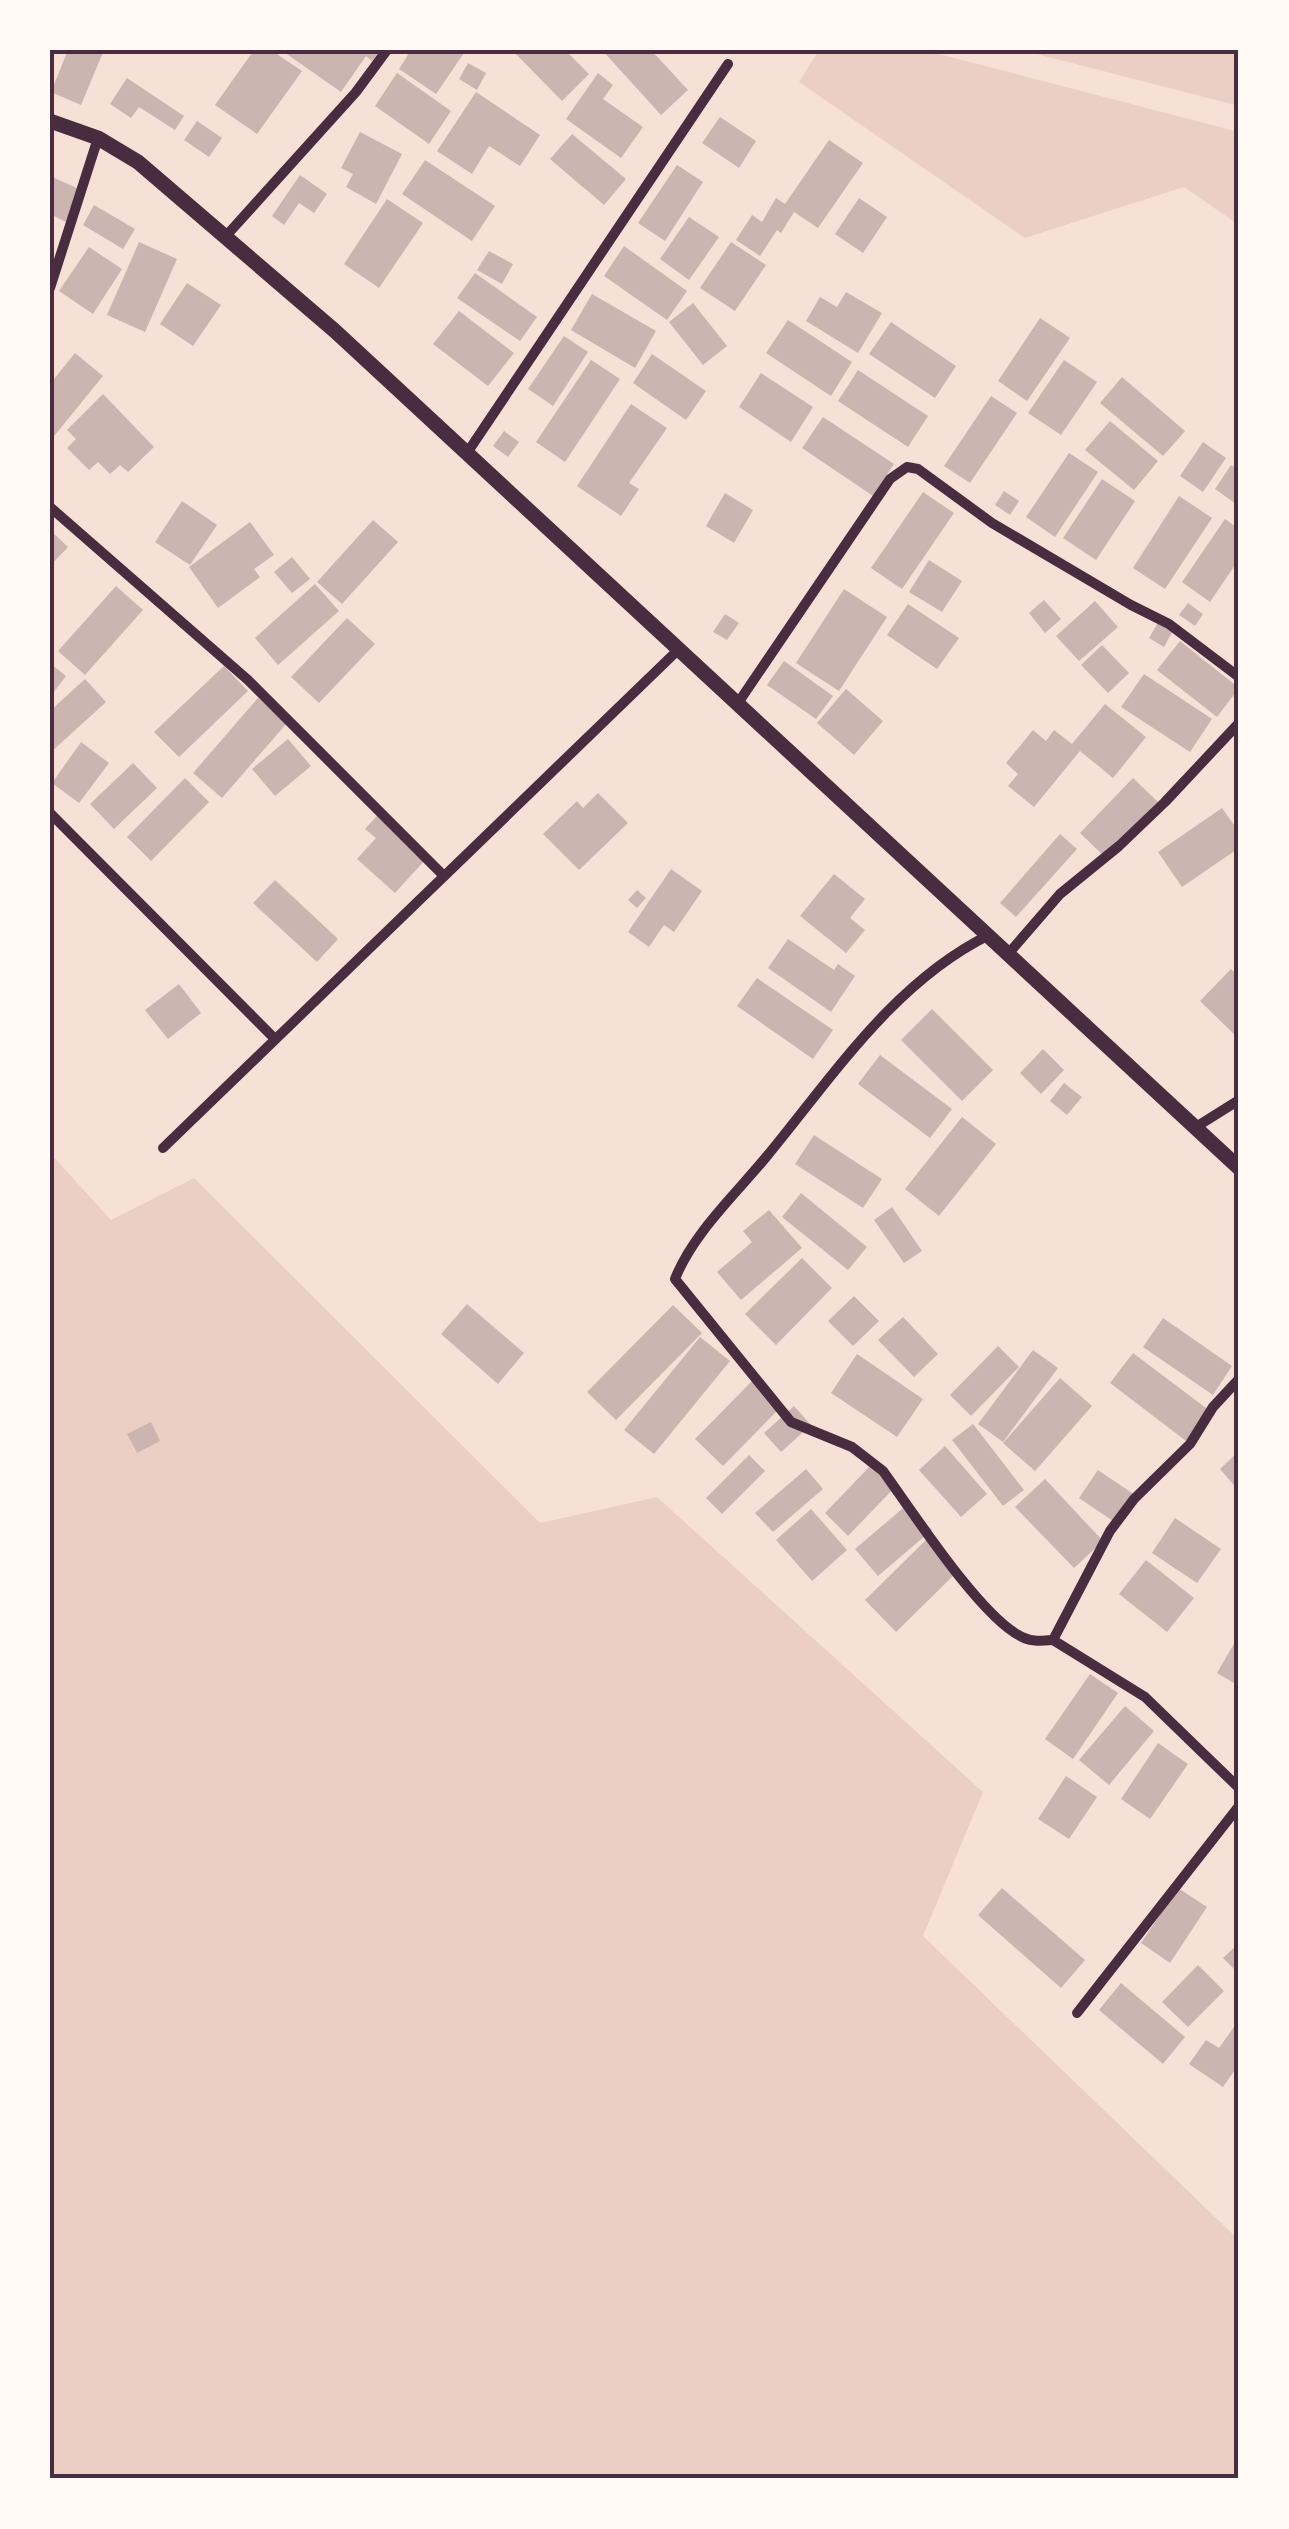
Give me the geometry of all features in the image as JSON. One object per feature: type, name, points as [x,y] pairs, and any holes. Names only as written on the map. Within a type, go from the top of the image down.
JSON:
[{"type":"street","points":[[226,236],[356,92],[387,50]]},
{"type":"street","points":[[466,453],[728,64]]},
{"type":"street","points":[[50,121],[98,138],[138,162],[226,236],[1239,1168]]},
{"type":"street","points":[[50,288],[98,138]]},
{"type":"street","points":[[738,703],[890,478],[907,467],[918,469],[1008,533],[1169,624],[1239,677]]},
{"type":"street","points":[[50,507],[248,680],[444,876]]},
{"type":"street","points":[[163,1148],[679,649]]},
{"type":"street","points":[[1009,953],[1060,894],[1120,846],[1239,723]]},
{"type":"street","points":[[50,813],[276,1039]]},
{"type":"street","points":[[989,934],[936,965],[895,1004],[705,1230],[674,1279],[788,1420],[868,1456],[883,1471],[972,1592],[1014,1632],[1036,1641],[1053,1640],[1145,1697],[1239,1788]]},
{"type":"street","points":[[1196,1127],[1239,1100]]},
{"type":"street","points":[[1053,1640],[1110,1531],[1134,1499],[1190,1444],[1214,1407],[1239,1379]]},
{"type":"street","points":[[1077,2013],[1239,1806]]},
{"type":"shaded area","points":[[819,50],[924,50],[1239,132],[1239,225],[1184,187],[1025,238],[799,82]]},
{"type":"shaded area","points":[[1021,50],[1239,50],[1239,106]]},
{"type":"shaded area","points":[[50,1153],[111,1220],[194,1178],[540,1523],[657,1497],[983,1792],[923,1936],[1239,2240],[1239,2479],[50,2479]]},
{"type":"building","points":[[68,50],[104,50],[81,105],[51,92]]},
{"type":"building","points":[[254,50],[271,50],[302,71],[257,134],[215,105]]},
{"type":"building","points":[[281,50],[381,50],[372,61],[366,56],[341,92]]},
{"type":"building","points":[[411,50],[466,50],[436,94],[399,69]]},
{"type":"building","points":[[512,50],[565,50],[589,74],[562,101]]},
{"type":"building","points":[[602,50],[651,50],[688,90],[661,115]]},
{"type":"building","points":[[468,63],[486,73],[477,90],[459,79]]},
{"type":"building","points":[[397,73],[451,111],[429,144],[375,106]]},
{"type":"building","points":[[598,73],[613,85],[603,99],[643,127],[621,158],[566,119]]},
{"type":"building","points":[[127,78],[184,116],[175,130],[139,107],[131,118],[110,104]]},
{"type":"building","points":[[476,92],[540,135],[520,166],[489,146],[472,174],[437,151]]},
{"type":"building","points":[[720,117],[756,141],[739,168],[702,143]]},
{"type":"building","points":[[197,121],[222,138],[209,157],[184,140]]},
{"type":"building","points":[[360,132],[402,154],[376,204],[346,187],[353,174],[341,168]]},
{"type":"building","points":[[572,134],[626,179],[604,205],[550,159]]},
{"type":"building","points":[[829,140],[863,163],[818,228],[794,212],[760,256],[736,240],[752,215],[762,222],[776,198],[785,204]]},
{"type":"building","points":[[425,160],[495,206],[472,241],[402,194]]},
{"type":"building","points":[[677,165],[703,182],[665,241],[638,223]]},
{"type":"building","points":[[300,175],[327,194],[314,213],[299,203],[284,225],[272,216]]},
{"type":"building","points":[[50,176],[81,190],[66,222],[50,214]]},
{"type":"building","points":[[859,198],[887,217],[863,253],[835,234]]},
{"type":"building","points":[[387,199],[423,223],[379,288],[344,264]]},
{"type":"building","points":[[94,205],[135,229],[123,249],[83,225]]},
{"type":"building","points":[[689,217],[719,237],[689,280],[660,259]]},
{"type":"building","points":[[139,242],[177,259],[145,332],[107,315]]},
{"type":"building","points":[[731,242],[766,265],[735,311],[700,288]]},
{"type":"building","points":[[624,246],[687,291],[667,320],[604,276]]},
{"type":"building","points":[[89,247],[122,269],[93,314],[59,291]]},
{"type":"building","points":[[489,251],[513,264],[502,284],[477,270]]},
{"type":"building","points":[[475,273],[537,317],[520,341],[457,298]]},
{"type":"building","points":[[187,283],[221,305],[193,346],[160,324]]},
{"type":"building","points":[[846,292],[882,313],[858,353],[806,321],[820,297],[837,307]]},
{"type":"building","points":[[592,294],[656,331],[635,368],[571,330]]},
{"type":"building","points":[[693,303],[727,346],[703,365],[669,322]]},
{"type":"building","points":[[459,311],[514,353],[488,386],[433,344]]},
{"type":"building","points":[[1040,318],[1070,338],[1027,401],[998,381]]},
{"type":"building","points":[[788,320],[852,362],[831,396],[766,353]]},
{"type":"building","points":[[891,322],[956,366],[935,398],[869,354]]},
{"type":"building","points":[[564,336],[588,352],[553,406],[528,389]]},
{"type":"building","points":[[75,353],[103,376],[50,441],[50,384]]},
{"type":"building","points":[[652,354],[706,391],[686,420],[633,383]]},
{"type":"building","points":[[591,360],[620,379],[565,462],[536,442]]},
{"type":"building","points":[[1064,360],[1097,382],[1061,435],[1028,413]]},
{"type":"building","points":[[858,370],[928,416],[908,447],[838,401]]},
{"type":"building","points":[[761,373],[813,407],[791,442],[739,407]]},
{"type":"building","points":[[1122,377],[1185,431],[1163,456],[1100,403]]},
{"type":"building","points":[[103,394],[154,447],[128,472],[120,465],[110,474],[98,462],[89,470],[67,448],[76,439],[67,430]]},
{"type":"building","points":[[991,396],[1017,413],[970,483],[944,466]]},
{"type":"building","points":[[631,404],[667,428],[629,483],[639,489],[621,516],[577,486]]},
{"type":"building","points":[[823,417],[894,464],[873,496],[802,448]]},
{"type":"building","points":[[1110,421],[1158,461],[1134,490],[1085,450]]},
{"type":"building","points":[[504,431],[519,442],[508,457],[493,446]]},
{"type":"building","points":[[1203,442],[1226,458],[1203,492],[1180,476]]},
{"type":"building","points":[[1069,453],[1098,472],[1055,537],[1026,517]]},
{"type":"building","points":[[1231,465],[1239,470],[1239,506],[1215,489]]},
{"type":"building","points":[[1102,479],[1135,501],[1096,560],[1063,538]]},
{"type":"building","points":[[1004,491],[1019,501],[1010,515],[995,505]]},
{"type":"building","points":[[923,492],[954,513],[902,589],[871,568]]},
{"type":"building","points":[[725,493],[753,510],[734,543],[706,526]]},
{"type":"building","points":[[1179,496],[1212,518],[1165,589],[1133,568]]},
{"type":"building","points":[[182,501],[217,525],[190,565],[155,542]]},
{"type":"building","points":[[1225,519],[1239,529],[1239,559],[1210,602],[1182,582]]},
{"type":"building","points":[[373,520],[398,542],[342,604],[317,582]]},
{"type":"building","points":[[250,522],[274,555],[254,569],[260,577],[218,608],[189,567]]},
{"type":"building","points":[[50,530],[68,547],[50,566]]},
{"type":"building","points":[[292,557],[310,579],[292,593],[274,572]]},
{"type":"building","points":[[929,560],[962,581],[942,612],[909,592]]},
{"type":"building","points":[[315,584],[339,611],[278,665],[255,638]]},
{"type":"building","points":[[116,586],[143,610],[85,675],[58,651]]},
{"type":"building","points":[[844,589],[887,617],[839,691],[796,663]]},
{"type":"building","points":[[1044,600],[1061,619],[1045,633],[1029,613]]},
{"type":"building","points":[[1095,601],[1118,627],[1079,661],[1056,636]]},
{"type":"building","points":[[1188,603],[1203,614],[1195,626],[1179,615]]},
{"type":"building","points":[[908,604],[959,638],[937,669],[887,635]]},
{"type":"building","points":[[725,614],[739,623],[727,640],[713,632]]},
{"type":"building","points":[[347,618],[375,644],[319,703],[291,677]]},
{"type":"building","points":[[1159,621],[1174,629],[1164,647],[1149,638]]},
{"type":"building","points":[[1180,641],[1239,688],[1217,717],[1157,670]]},
{"type":"building","points":[[1102,645],[1129,673],[1108,693],[1081,665]]},
{"type":"building","points":[[784,661],[833,696],[816,719],[767,685]]},
{"type":"building","points":[[50,663],[66,676],[50,697]]},
{"type":"building","points":[[224,666],[248,691],[179,757],[154,732]]},
{"type":"building","points":[[1144,674],[1212,719],[1190,752],[1121,707]]},
{"type":"building","points":[[85,679],[106,702],[50,753],[50,711]]},
{"type":"building","points":[[846,689],[883,721],[854,755],[817,723]]},
{"type":"building","points":[[258,698],[287,723],[222,798],[193,773]]},
{"type":"building","points":[[1105,704],[1146,737],[1113,778],[1080,751],[1034,807],[1008,786],[1018,774],[1006,763],[1033,730],[1046,741],[1054,730],[1072,744]]},
{"type":"building","points":[[288,739],[311,766],[275,796],[252,769]]},
{"type":"building","points":[[81,742],[109,763],[79,803],[52,783]]},
{"type":"building","points":[[133,763],[157,788],[114,829],[90,804]]},
{"type":"building","points":[[185,778],[209,802],[151,861],[127,837]]},
{"type":"building","points":[[1133,778],[1158,802],[1105,857],[1080,833]]},
{"type":"building","points":[[598,793],[628,823],[579,870],[543,834],[577,801],[583,808]]},
{"type":"building","points":[[1222,808],[1239,832],[1239,848],[1182,887],[1158,852]]},
{"type":"building","points":[[377,816],[426,859],[395,893],[357,859],[376,838],[365,829]]},
{"type":"building","points":[[1060,834],[1077,849],[1016,917],[1000,903]]},
{"type":"building","points":[[671,869],[702,891],[674,932],[664,925],[649,947],[628,932]]},
{"type":"building","points":[[834,874],[865,899],[850,918],[865,930],[846,953],[800,916]]},
{"type":"building","points":[[275,880],[338,939],[317,962],[253,903]]},
{"type":"building","points":[[637,890],[646,898],[637,908],[628,900]]},
{"type":"building","points":[[788,939],[834,970],[838,964],[855,976],[831,1012],[768,968]]},
{"type":"building","points":[[1231,969],[1239,977],[1239,1039],[1200,1001]]},
{"type":"building","points":[[757,978],[833,1030],[813,1059],[737,1006]]},
{"type":"building","points":[[179,984],[201,1013],[168,1039],[145,1010]]},
{"type":"building","points":[[932,1009],[993,1070],[962,1101],[901,1040]]},
{"type":"building","points":[[1043,1049],[1064,1070],[1041,1094],[1020,1073]]},
{"type":"building","points":[[880,1055],[952,1109],[930,1138],[858,1084]]},
{"type":"building","points":[[1064,1083],[1082,1097],[1067,1115],[1050,1101]]},
{"type":"building","points":[[962,1117],[996,1144],[939,1216],[905,1189]]},
{"type":"building","points":[[814,1135],[882,1179],[863,1208],[795,1164]]},
{"type":"building","points":[[801,1193],[867,1247],[848,1270],[782,1217]]},
{"type":"building","points":[[892,1207],[922,1251],[904,1263],[874,1220]]},
{"type":"building","points":[[769,1210],[802,1248],[741,1300],[717,1272],[752,1242],[743,1231]]},
{"type":"building","points":[[802,1258],[832,1288],[776,1345],[745,1314]]},
{"type":"building","points":[[854,1296],[879,1321],[853,1346],[828,1321]]},
{"type":"building","points":[[467,1304],[524,1353],[498,1384],[441,1334]]},
{"type":"building","points":[[673,1305],[702,1333],[616,1420],[587,1392]]},
{"type":"building","points":[[903,1317],[938,1354],[914,1377],[878,1340]]},
{"type":"building","points":[[1163,1318],[1232,1366],[1213,1395],[1143,1347]]},
{"type":"building","points":[[700,1337],[730,1361],[654,1454],[624,1430]]},
{"type":"building","points":[[998,1346],[1019,1367],[971,1416],[950,1395]]},
{"type":"building","points":[[1033,1350],[1058,1368],[1003,1442],[978,1424]]},
{"type":"building","points":[[1133,1353],[1214,1414],[1190,1444],[1110,1383]]},
{"type":"building","points":[[857,1354],[923,1399],[897,1437],[831,1393]]},
{"type":"building","points":[[1060,1378],[1092,1406],[1035,1471],[1003,1443]]},
{"type":"building","points":[[754,1379],[782,1406],[723,1466],[695,1439]]},
{"type":"building","points":[[794,1406],[811,1425],[781,1452],[764,1433]]},
{"type":"building","points":[[151,1422],[160,1441],[137,1453],[127,1434]]},
{"type":"building","points":[[973,1424],[1024,1490],[1003,1506],[952,1440]]},
{"type":"building","points":[[945,1446],[987,1494],[961,1517],[919,1470]]},
{"type":"building","points":[[1239,1451],[1239,1491],[1220,1469]]},
{"type":"building","points":[[749,1455],[765,1471],[722,1514],[706,1498]]},
{"type":"building","points":[[873,1463],[897,1485],[848,1536],[825,1513]]},
{"type":"building","points":[[806,1469],[823,1489],[773,1532],[755,1513]]},
{"type":"building","points":[[1098,1470],[1138,1497],[1119,1525],[1079,1498]]},
{"type":"building","points":[[1045,1479],[1103,1541],[1074,1568],[1015,1507]]},
{"type":"building","points":[[909,1503],[932,1530],[878,1576],[855,1549]]},
{"type":"building","points":[[811,1509],[847,1550],[812,1581],[776,1540]]},
{"type":"building","points":[[1175,1518],[1221,1549],[1197,1583],[1152,1553]]},
{"type":"building","points":[[926,1540],[957,1572],[896,1632],[865,1600]]},
{"type":"building","points":[[1146,1560],[1194,1598],[1167,1632],[1119,1594]]},
{"type":"building","points":[[1239,1635],[1239,1686],[1217,1673]]},
{"type":"building","points":[[1090,1674],[1118,1693],[1073,1759],[1045,1739]]},
{"type":"building","points":[[1125,1706],[1154,1731],[1109,1785],[1079,1760]]},
{"type":"building","points":[[1158,1743],[1188,1764],[1150,1819],[1121,1799]]},
{"type":"building","points":[[1066,1776],[1097,1797],[1069,1839],[1038,1819]]},
{"type":"building","points":[[1002,1888],[1085,1960],[1061,1988],[978,1915]]},
{"type":"building","points":[[1178,1888],[1207,1907],[1170,1963],[1141,1943]]},
{"type":"building","points":[[1239,1943],[1239,1969],[1237,1972],[1223,1958]]},
{"type":"building","points":[[1198,1965],[1224,1991],[1188,2027],[1162,2002]]},
{"type":"building","points":[[1121,1983],[1185,2037],[1163,2064],[1099,2010]]},
{"type":"building","points":[[1236,2024],[1239,2064],[1223,2087],[1189,2064],[1206,2040],[1219,2048]]}]
